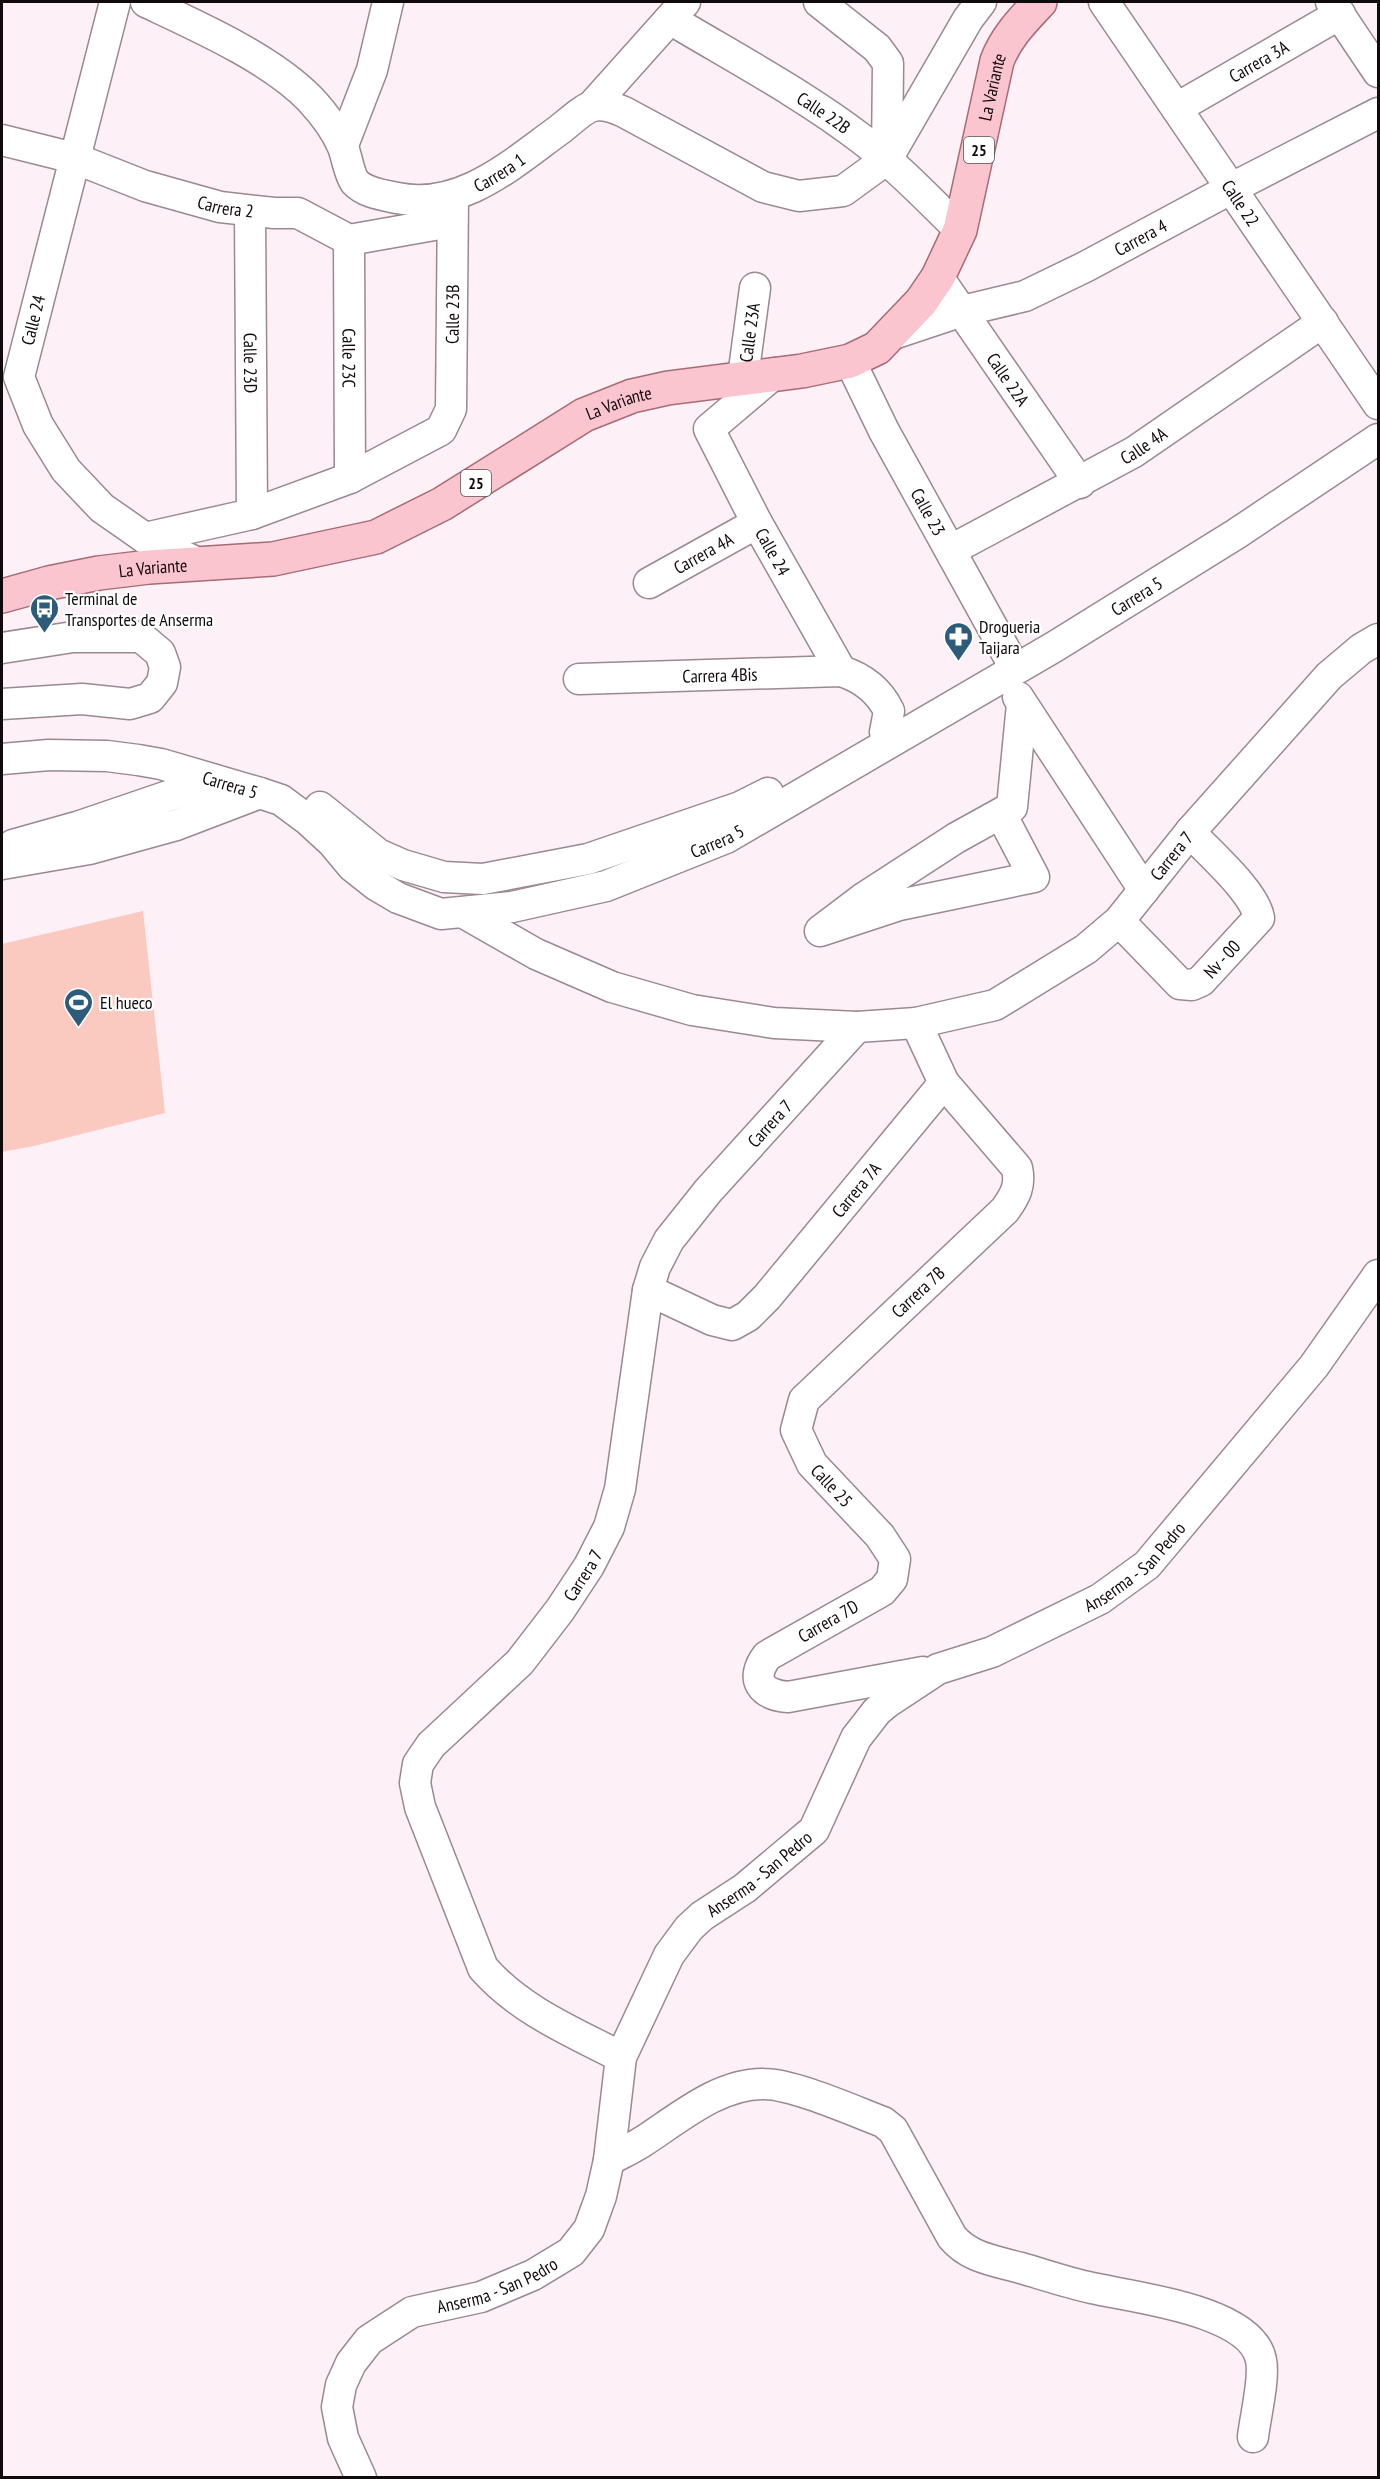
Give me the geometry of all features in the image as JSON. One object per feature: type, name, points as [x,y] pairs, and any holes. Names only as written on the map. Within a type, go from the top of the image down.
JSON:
[{"type":"main road","name":"La Variante","points":[[2,596],[49,583],[99,573],[273,559],[376,537],[442,504],[584,415],[650,392],[850,361],[877,348],[921,302],[938,277],[960,230],[999,54],[1010,35],[1040,2]]},
{"type":"street","name":"Calle 24","points":[[115,2],[74,158],[10,375],[66,470],[102,508],[145,538],[200,564]]},
{"type":"street","name":"Carrera 1","points":[[146,2],[214,34],[270,68],[309,98],[343,145],[354,181],[370,192],[400,199],[452,209],[592,106]]},
{"type":"street","points":[[343,145],[372,70],[388,2]]},
{"type":"street","points":[[819,2],[877,48],[888,63],[887,159]]},
{"type":"street","points":[[592,106],[624,112],[763,187],[799,196],[824,195],[843,191],[887,159],[968,19],[981,2]]},
{"type":"street","name":"Calle 22","points":[[1104,2],[1378,404]]},
{"type":"street","points":[[1336,8],[1378,72]]},
{"type":"street","name":"Carrera 3A","points":[[1178,108],[1336,8]]},
{"type":"street","points":[[592,106],[678,10]]},
{"type":"street","name":"Calle 22B","points":[[678,10],[887,159],[960,230]]},
{"type":"street","name":"Carrera 4","points":[[892,334],[962,311],[1025,296],[1085,267],[1378,113]]},
{"type":"street","name":"Carrera 2","points":[[2,140],[74,158],[145,186],[220,207],[298,213],[349,240]]},
{"type":"street","points":[[349,240],[452,209]]},
{"type":"street","name":"Calle 23B","points":[[350,477],[441,430],[451,409],[452,209]]},
{"type":"street","name":"Calle 23D","points":[[250,211],[252,513]]},
{"type":"street","name":"Calle 23C","points":[[349,240],[350,477]]},
{"type":"street","name":"Calle 22A","points":[[938,277],[1080,483]]},
{"type":"street","name":"Calle 23A","points":[[755,288],[759,375]]},
{"type":"street","name":"Calle 4A","points":[[951,550],[1080,483],[1134,452],[1323,321]]},
{"type":"street","name":"Calle 23","points":[[850,361],[884,431],[951,550],[1022,704],[1144,891]]},
{"type":"street","name":"Calle 24","points":[[759,375],[709,429],[757,524],[851,674],[881,697],[890,711],[885,732]]},
{"type":"street","name":"Carrera 5","points":[[2,743],[100,741],[198,758],[282,786],[315,803],[378,854],[403,866],[444,877],[483,879],[588,859],[740,807],[847,754],[1007,668],[1378,424]]},
{"type":"street","name":"Carrera 5","points":[[2,759],[49,754],[107,756],[161,764],[281,800],[308,820],[332,842],[352,866],[376,885],[398,898],[441,914],[512,907],[606,886],[726,838],[1007,668],[1236,534],[1378,439]]},
{"type":"street","points":[[145,538],[252,513],[350,477]]},
{"type":"street","name":"Carrera 4A","points":[[649,583],[757,524]]},
{"type":"street","points":[[2,648],[73,637],[141,637],[160,653],[165,667],[162,683],[150,698],[130,704],[82,699],[2,704]]},
{"type":"street","name":"Carrera 7","points":[[464,913],[536,954],[612,987],[692,1010],[774,1023],[857,1027],[916,1023],[995,1005],[1086,949],[1119,921],[1190,832],[1329,676],[1361,649],[1378,639]]},
{"type":"street","name":"Carrera 4Bis","points":[[579,679],[851,674]]},
{"type":"street","points":[[1001,814],[1034,877],[899,905],[820,931],[866,897],[956,838],[1012,807],[1022,704]]},
{"type":"street","points":[[2,848],[77,827],[215,780]]},
{"type":"street","points":[[2,864],[89,849],[176,825],[260,793]]},
{"type":"street","name":"Nv - 00","points":[[1119,921],[1180,984],[1192,986],[1202,981],[1259,918],[1258,907],[1249,895],[1190,832]]},
{"type":"street","points":[[916,1023],[945,1083]]},
{"type":"street","name":"Carrera 7","points":[[621,2057],[542,2018],[499,1986],[483,1968],[420,1807],[415,1783],[418,1764],[431,1745],[520,1662],[560,1610],[589,1566],[609,1527],[620,1489],[648,1290],[655,1267],[669,1240],[708,1191],[857,1027]]},
{"type":"street","name":"Carrera 7B","points":[[804,1400],[1005,1210],[1017,1194],[1019,1176],[1011,1159],[945,1083]]},
{"type":"street","name":"Carrera 7A","points":[[648,1290],[712,1320],[732,1325],[748,1316],[767,1297],[945,1083]]},
{"type":"street","name":"Anserma - San Pedro","points":[[361,2478],[343,2438],[337,2407],[341,2385],[357,2355],[369,2340],[402,2316],[422,2308],[482,2297],[533,2275],[570,2252],[589,2229],[601,2196],[609,2160],[621,2057],[669,1955],[689,1928],[702,1916],[745,1888],[814,1830],[856,1738],[877,1711],[938,1669],[992,1652],[1100,1599],[1147,1565],[1314,1366],[1378,1275]]},
{"type":"street","name":"Calle 25","points":[[804,1400],[796,1430],[812,1464],[880,1536],[895,1559]]},
{"type":"street","name":"Carrera 7D","points":[[895,1559],[892,1579],[882,1591],[767,1656],[761,1664],[760,1682],[773,1696],[788,1697],[938,1669]]},
{"type":"street","points":[[609,2160],[640,2144],[680,2116],[732,2088],[765,2084],[783,2087],[883,2122],[893,2130],[952,2237],[961,2247],[982,2258],[1090,2288],[1189,2308],[1226,2323],[1252,2342],[1261,2359],[1253,2438]]},
{"type":"shaded area","name":"El hueco","points":[[143,911],[165,1113],[2,1152],[2,944]]},
{"type":"place","name":"Terminal de Transportes de Anserma","points":[[44,634]]},
{"type":"place","name":"Drogueria Taijara","points":[[958,662]]},
{"type":"place","name":"El hueco","points":[[79,1028]]}]
